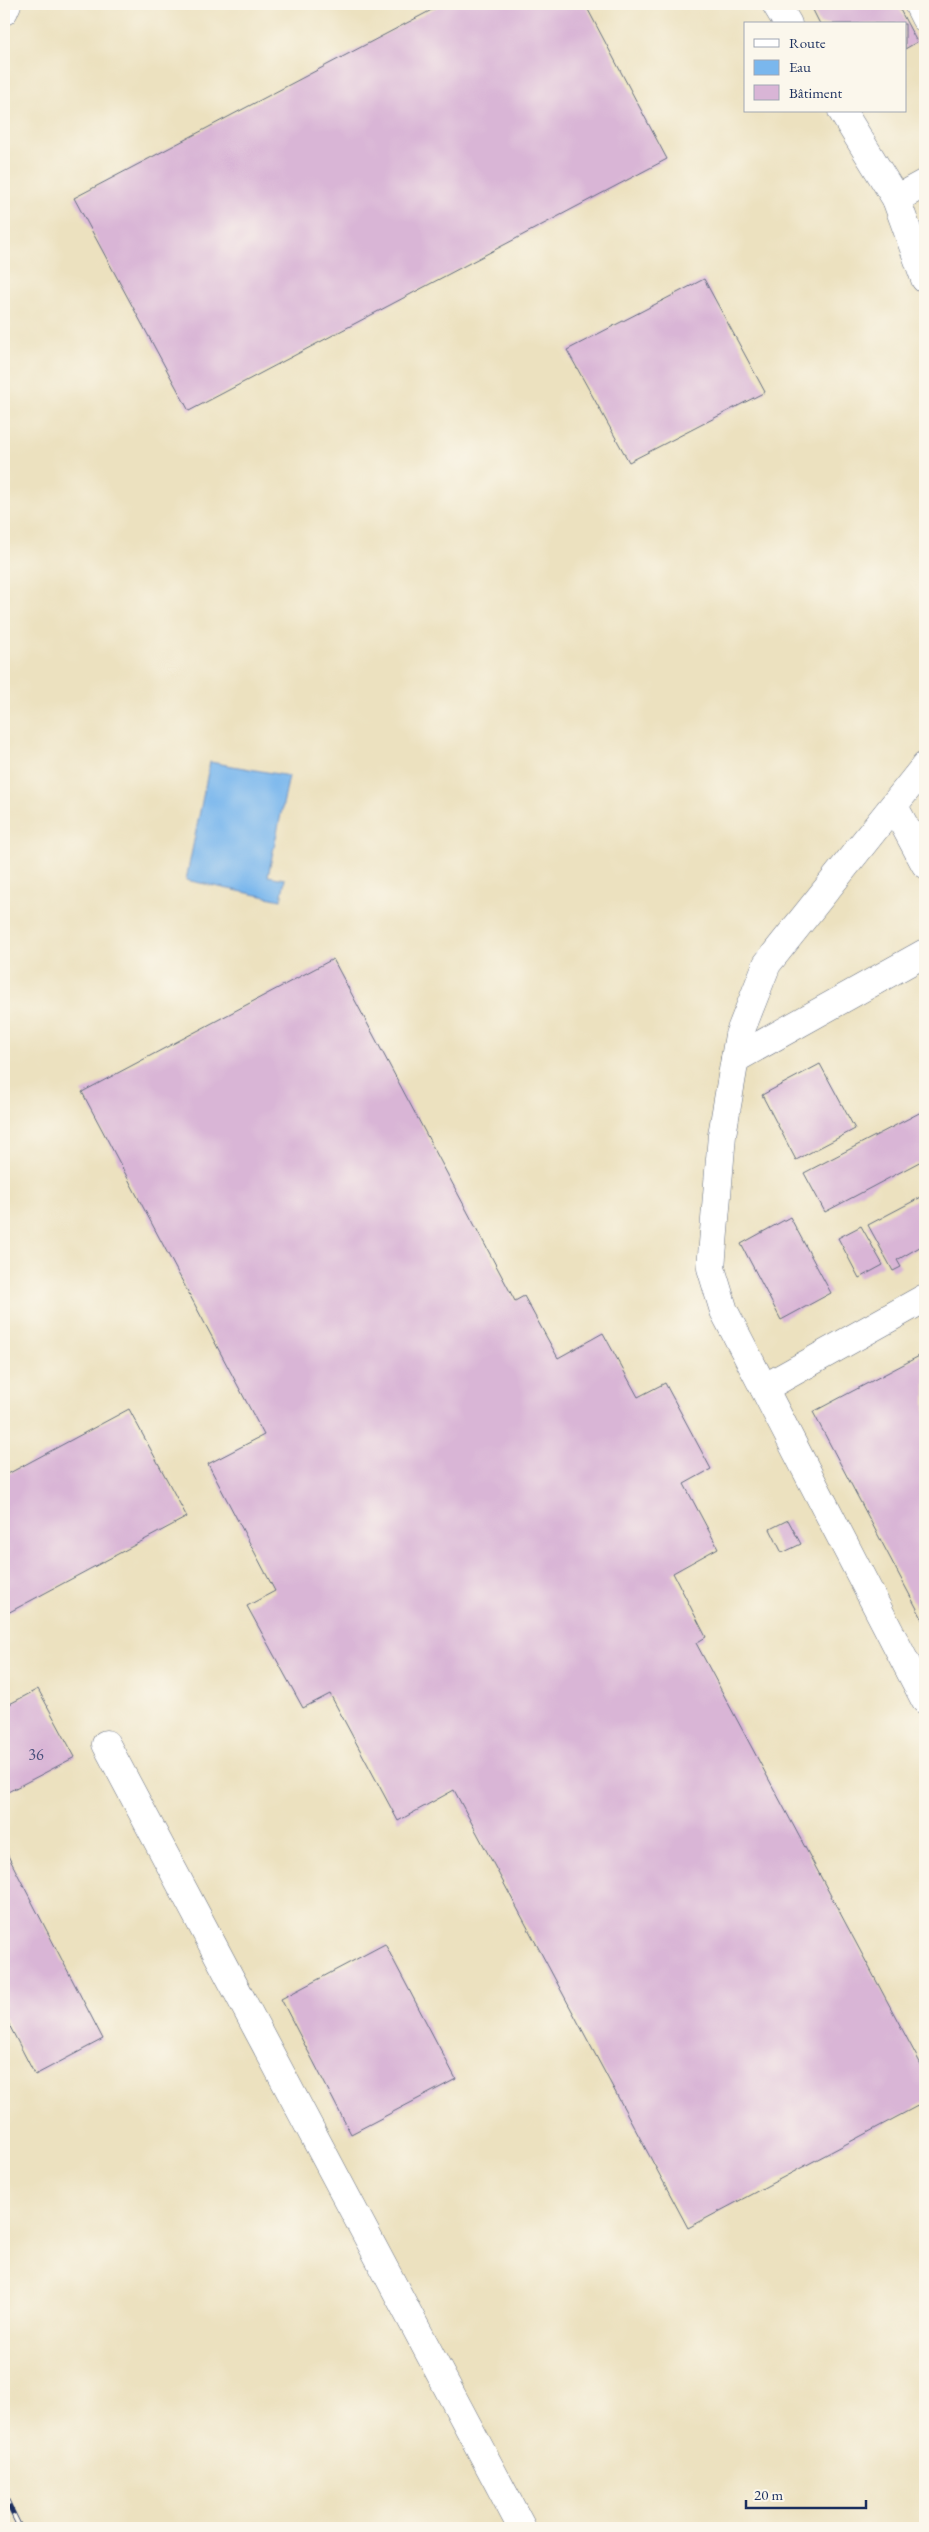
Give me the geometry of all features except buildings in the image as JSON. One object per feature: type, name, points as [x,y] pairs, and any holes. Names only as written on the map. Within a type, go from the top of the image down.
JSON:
[{"type":"lane","points":[[4,11],[7,4]]},
{"type":"lane","points":[[776,4],[787,22]]},
{"type":"lane","points":[[918,4],[925,18]]},
{"type":"lane","points":[[843,112],[896,199],[925,279]]},
{"type":"lane","points":[[896,199],[925,183]]},
{"type":"lane","points":[[925,766],[767,964],[739,1036],[722,1135],[711,1268],[724,1311],[925,1700]]},
{"type":"lane","points":[[894,806],[925,864]]},
{"type":"lane","points":[[735,1058],[925,952]]},
{"type":"lane","points":[[764,1388],[925,1298]]},
{"type":"lane","points":[[106,1744],[522,2528]]},
{"type":"water","points":[[210,762],[289,776],[268,876],[285,879],[281,900],[186,880]]},
{"type":"railway","points":[[4,2495],[20,2528]]}]
